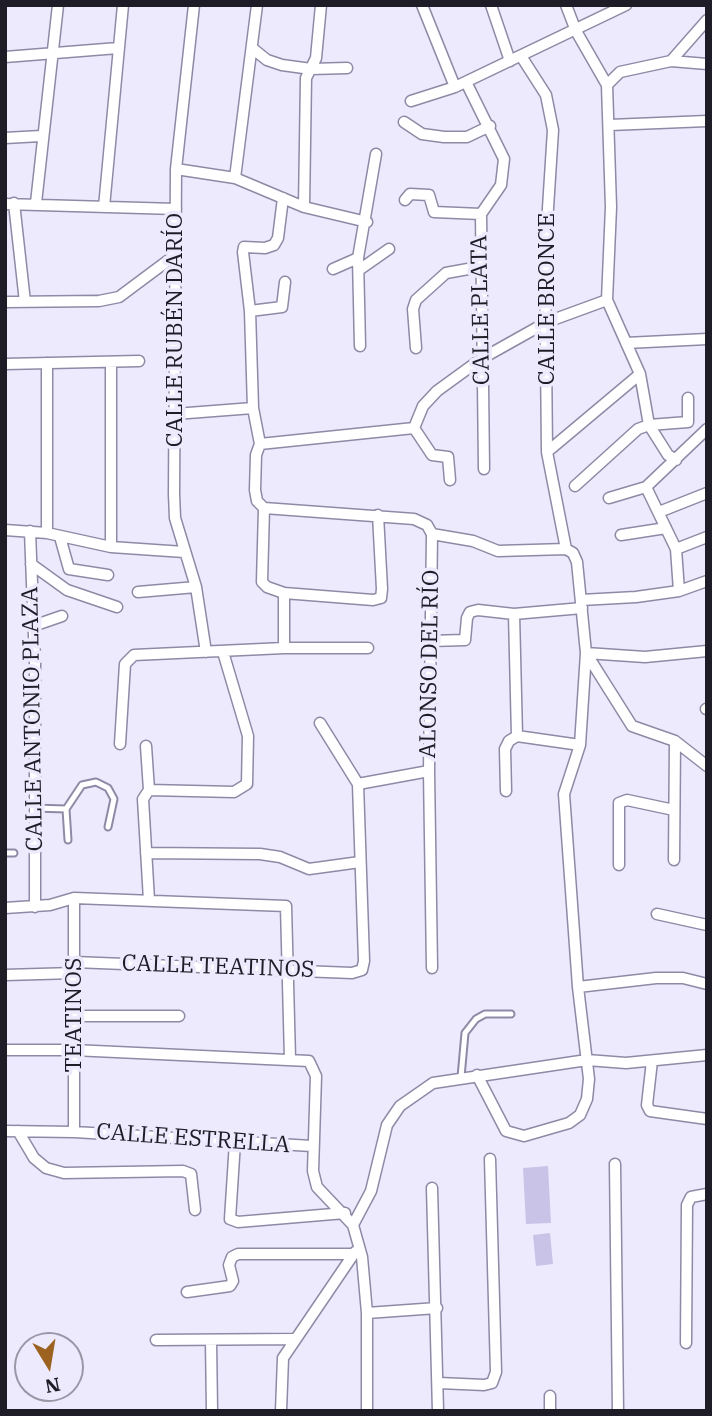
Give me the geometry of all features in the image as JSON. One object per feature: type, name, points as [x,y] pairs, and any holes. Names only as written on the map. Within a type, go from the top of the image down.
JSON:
[{"type":"street","points":[[36,203],[41,136],[58,5]]},
{"type":"street","points":[[104,207],[123,5]]},
{"type":"street","name":"CALLE RUBÉN DARÍO","points":[[194,5],[177,169],[174,257],[175,518],[196,587],[206,652]]},
{"type":"street","points":[[234,178],[257,5]]},
{"type":"street","points":[[304,207],[306,78],[316,58],[321,5]]},
{"type":"street","points":[[436,5],[423,8],[455,87]]},
{"type":"street","points":[[491,5],[510,61]]},
{"type":"street","points":[[566,5],[576,31],[607,85],[611,207],[607,300],[640,374],[649,425],[668,455],[676,460]]},
{"type":"street","points":[[411,101],[467,82],[626,5]]},
{"type":"street","points":[[671,61],[707,20]]},
{"type":"street","points":[[5,57],[118,48]]},
{"type":"street","points":[[252,48],[274,62],[311,69],[348,68]]},
{"type":"street","name":"CALLE BRONCE","points":[[477,1075],[506,1131],[524,1136],[547,1132],[580,1115],[587,1099],[587,1060],[578,987],[564,794],[580,745],[586,653],[578,562],[573,553],[566,549],[547,453],[545,255],[553,130],[547,95],[521,56]]},
{"type":"street","points":[[607,85],[620,72],[671,61],[707,64]]},
{"type":"street","name":"CALLE PLATA","points":[[467,82],[504,159],[501,185],[481,214],[484,469]]},
{"type":"street","points":[[610,125],[707,121]]},
{"type":"street","points":[[404,122],[422,134],[444,137],[467,137],[490,126]]},
{"type":"street","points":[[5,138],[41,136]]},
{"type":"street","points":[[360,346],[358,258],[367,222],[376,154]]},
{"type":"street","points":[[177,169],[234,178],[304,207],[367,222]]},
{"type":"street","points":[[405,200],[410,194],[429,195],[434,212],[481,214]]},
{"type":"street","points":[[283,198],[278,238],[274,244],[244,247],[250,311],[253,408],[260,444],[256,455],[257,501],[264,508],[414,519],[427,525],[432,534],[473,541],[498,551],[566,549]]},
{"type":"street","points":[[25,302],[10,203],[176,209]]},
{"type":"street","points":[[359,270],[389,249]]},
{"type":"street","points":[[5,302],[99,301],[119,297],[174,257]]},
{"type":"street","points":[[333,269],[358,258]]},
{"type":"street","points":[[416,348],[413,309],[416,300],[446,273],[480,267]]},
{"type":"street","points":[[250,311],[282,307],[285,282]]},
{"type":"street","points":[[414,428],[423,407],[437,391],[481,359],[547,322],[607,300]]},
{"type":"street","points":[[626,343],[707,339]]},
{"type":"street","points":[[5,364],[139,361]]},
{"type":"street","points":[[111,362],[111,547]]},
{"type":"street","points":[[47,363],[47,533]]},
{"type":"street","points":[[547,453],[640,374]]},
{"type":"street","points":[[575,486],[638,429],[649,425],[688,422],[688,398]]},
{"type":"street","points":[[175,414],[253,408]]},
{"type":"street","points":[[260,444],[414,428]]},
{"type":"street","points":[[414,428],[432,455],[448,457],[450,480]]},
{"type":"street","points":[[609,498],[646,487],[707,429]]},
{"type":"street","points":[[646,487],[676,549],[679,591]]},
{"type":"street","points":[[659,512],[707,494]]},
{"type":"street","points":[[264,508],[262,582],[267,587],[284,593],[373,600],[381,598],[378,515]]},
{"type":"street","points":[[621,536],[666,528]]},
{"type":"street","points":[[5,530],[47,533],[111,547],[184,552]]},
{"type":"street","name":"CALLE ANTONIO PLAZA","points":[[30,531],[35,907]]},
{"type":"street","name":"ALONSO DEL RÍO","points":[[432,534],[429,771],[432,968]]},
{"type":"street","points":[[60,537],[69,569],[108,575]]},
{"type":"street","points":[[676,549],[707,537]]},
{"type":"street","points":[[31,564],[67,590],[117,607]]},
{"type":"street","points":[[430,641],[465,640],[470,612],[514,614],[679,591],[707,581]]},
{"type":"street","points":[[138,592],[196,587]]},
{"type":"street","points":[[284,593],[284,648]]},
{"type":"street","points":[[514,614],[517,736]]},
{"type":"street","points":[[33,626],[62,615]]},
{"type":"street","points":[[120,744],[123,672],[128,657],[143,653],[368,648]]},
{"type":"street","points":[[586,653],[645,657],[707,651]]},
{"type":"street","points":[[149,790],[242,790],[247,784],[248,736],[223,652]]},
{"type":"street","points":[[586,653],[632,726],[675,741],[707,766]]},
{"type":"street","points":[[146,853],[260,854],[280,857],[309,869],[360,862],[358,784],[320,723]]},
{"type":"street","points":[[506,791],[505,749],[509,741],[517,736],[580,745]]},
{"type":"street","points":[[674,860],[675,741]]},
{"type":"street","points":[[146,746],[149,790],[143,799],[149,900]]},
{"type":"street","points":[[358,784],[429,771]]},
{"type":"street","points":[[619,865],[619,803],[627,800],[674,810]]},
{"type":"street","name":"CALLE TEATINOS","points":[[5,975],[74,967],[288,969],[352,973],[362,970],[364,961],[360,862]]},
{"type":"street","points":[[5,908],[35,907],[74,898],[286,906],[290,1059]]},
{"type":"street","name":"TEATINOS","points":[[74,898],[74,1132]]},
{"type":"street","points":[[657,914],[707,925]]},
{"type":"street","points":[[578,987],[656,978],[683,978],[707,985]]},
{"type":"street","points":[[74,1016],[179,1016]]},
{"type":"street","points":[[5,1050],[73,1050],[309,1061],[316,1076],[312,1146],[317,1187],[345,1213],[360,1244],[366,1313],[367,1411]]},
{"type":"street","points":[[352,1225],[371,1191],[387,1125],[400,1106],[433,1083],[587,1060],[652,1061],[707,1055]]},
{"type":"street","points":[[652,1061],[648,1105],[650,1111],[707,1119]]},
{"type":"street","name":"CALLE ESTRELLA","points":[[5,1131],[74,1132],[312,1146]]},
{"type":"street","points":[[18,1131],[34,1158],[46,1168],[64,1173],[183,1171],[191,1174],[195,1210]]},
{"type":"street","points":[[235,1142],[230,1219],[238,1222],[345,1213]]},
{"type":"street","points":[[439,1383],[484,1385],[492,1383],[496,1372],[490,1159]]},
{"type":"street","points":[[615,1164],[618,1411]]},
{"type":"street","points":[[432,1188],[438,1411]]},
{"type":"street","points":[[686,1343],[687,1205],[691,1197],[707,1194]]},
{"type":"street","points":[[281,1411],[283,1358],[293,1339],[360,1244]]},
{"type":"street","points":[[187,1292],[230,1286],[233,1281],[229,1265],[232,1258],[238,1254],[354,1254]]},
{"type":"street","points":[[366,1313],[437,1308]]},
{"type":"street","points":[[156,1340],[293,1339]]},
{"type":"street","points":[[211,1341],[212,1411]]},
{"type":"street","points":[[550,1396],[550,1411]]},
{"type":"lane","points":[[68,840],[66,810],[82,785],[96,782],[108,788],[114,799],[108,827]]},
{"type":"lane","points":[[34,808],[66,810]]},
{"type":"lane","points":[[5,853],[14,853]]},
{"type":"lane","points":[[461,1077],[465,1033],[476,1019],[485,1014],[511,1014]]},
{"type":"shaded area","points":[[548,1166],[551,1223],[526,1224],[523,1168]]},
{"type":"shaded area","points":[[550,1233],[553,1264],[536,1266],[533,1235]]}]
